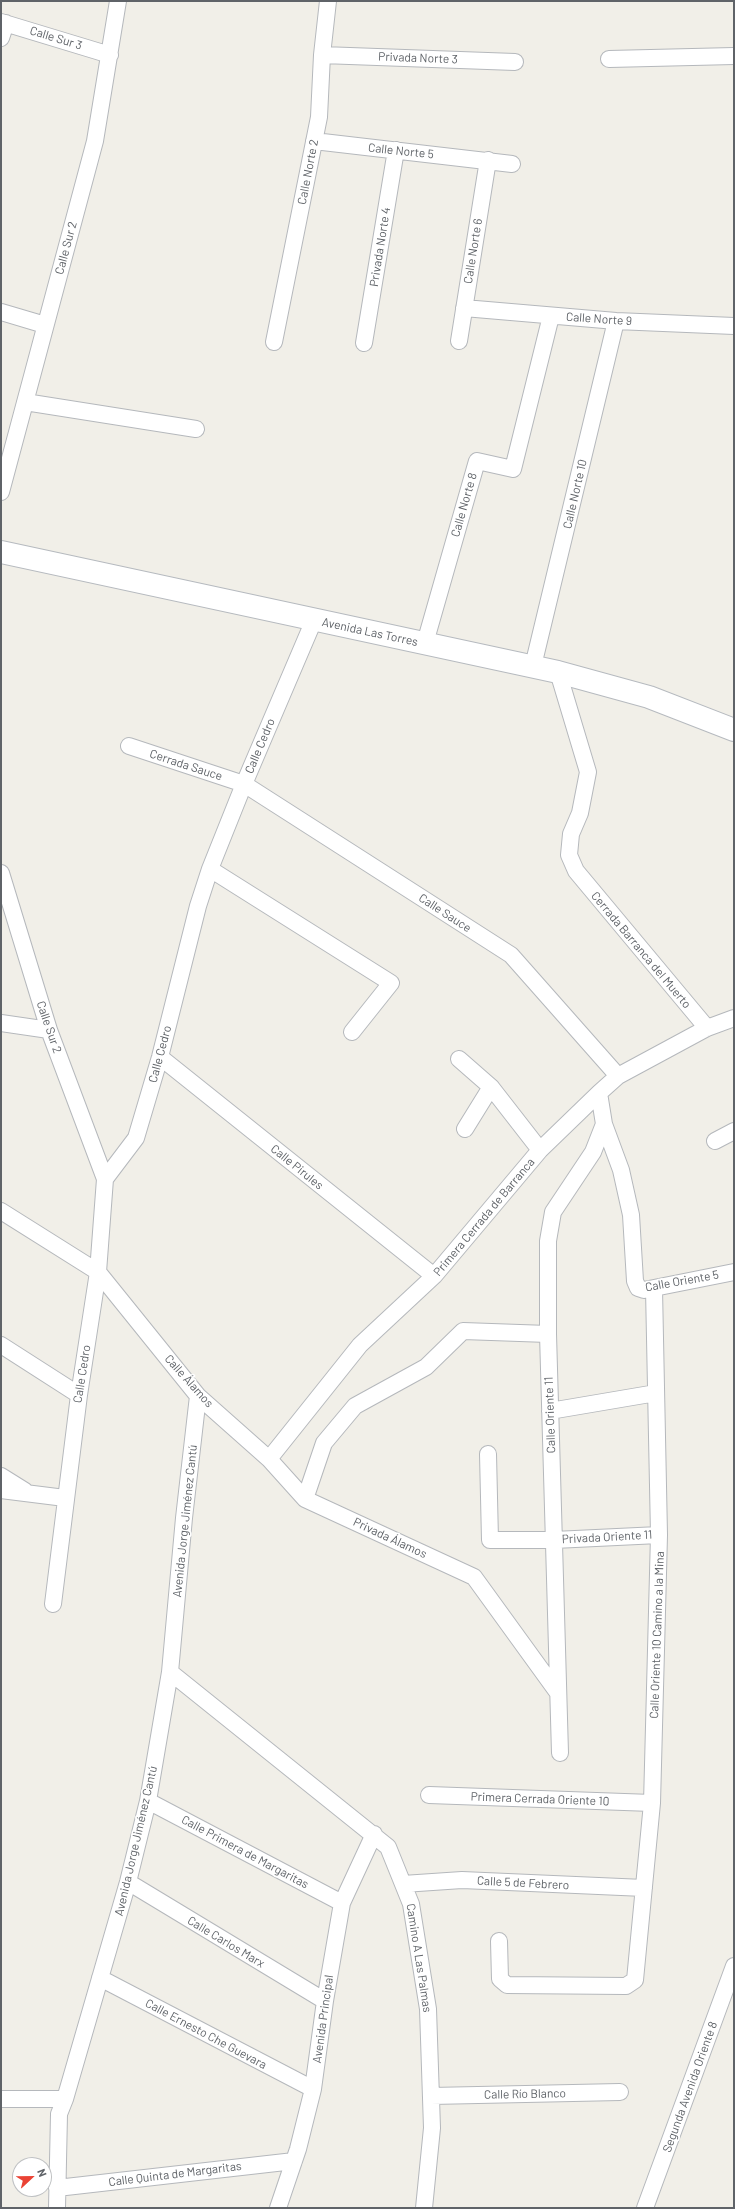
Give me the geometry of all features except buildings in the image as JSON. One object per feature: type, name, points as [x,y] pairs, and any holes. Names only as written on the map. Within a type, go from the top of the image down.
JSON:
[{"type":"main road","name":"Avenida Las Torres","points":[[1,552],[534,666],[648,697],[734,730]]},
{"type":"street","name":"Calle Sur 2","points":[[1,492],[95,141],[118,1]]},
{"type":"street","name":"Calle Norte 2","points":[[274,342],[319,117],[322,55],[328,1]]},
{"type":"street","name":"Calle Sur 3","points":[[3,22],[110,55]]},
{"type":"street","points":[[1,38],[3,22]]},
{"type":"street","name":"Privada Norte 3","points":[[322,55],[515,62]]},
{"type":"street","points":[[609,59],[734,56]]},
{"type":"street","name":"Calle Norte 5","points":[[314,141],[488,160],[512,164]]},
{"type":"street","name":"Privada Norte 4","points":[[364,343],[396,150]]},
{"type":"street","name":"Calle Norte 6","points":[[459,341],[488,160]]},
{"type":"street","name":"Calle Norte 9","points":[[464,308],[616,321],[734,326]]},
{"type":"street","points":[[1,312],[45,325]]},
{"type":"street","name":"Calle Norte 8","points":[[425,643],[476,461],[513,469],[551,316]]},
{"type":"street","name":"Calle Norte 10","points":[[534,666],[616,321]]},
{"type":"street","points":[[25,402],[196,429]]},
{"type":"street","name":"Calle Cedro","points":[[53,1604],[65,1498],[98,1272],[105,1178],[136,1138],[160,1057],[198,906],[210,869],[244,784],[314,620]]},
{"type":"street","name":"Cerrada Barranca del Muerto","points":[[558,672],[588,772],[580,813],[571,834],[569,855],[576,871],[707,1028]]},
{"type":"street","name":"Cerrada Sauce","points":[[128,746],[244,784]]},
{"type":"street","name":"Calle Sauce","points":[[244,784],[511,955],[618,1076]]},
{"type":"street","points":[[210,869],[391,983],[352,1032]]},
{"type":"street","name":"Calle Sur 2","points":[[1,873],[7,912],[49,1030],[105,1178]]},
{"type":"street","name":"Primera Cerrada de Barranca","points":[[269,1459],[360,1345],[434,1276],[540,1150],[599,1093],[618,1076],[707,1028],[734,1018]]},
{"type":"street","points":[[1,1023],[49,1030]]},
{"type":"street","name":"Calle Pirules","points":[[160,1057],[434,1276]]},
{"type":"street","points":[[459,1059],[491,1087],[540,1150]]},
{"type":"street","points":[[465,1129],[491,1087]]},
{"type":"street","points":[[599,1093],[604,1124]]},
{"type":"street","name":"Calle Oriente 5","points":[[604,1124],[621,1170],[631,1215],[635,1281],[638,1288],[644,1290],[734,1272]]},
{"type":"street","name":"Calle Oriente 11","points":[[560,1753],[548,1334],[548,1241],[553,1212],[593,1152],[604,1124]]},
{"type":"street","points":[[714,1140],[734,1131]]},
{"type":"street","name":"Calle Álamos","points":[[1,1211],[98,1272],[198,1396],[269,1459],[305,1499]]},
{"type":"street","name":"Calle Oriente 10 Camino a la Mina","points":[[498,1941],[500,1979],[507,1985],[626,1986],[635,1980],[652,1803],[659,1534],[654,1288]]},
{"type":"street","points":[[305,1499],[324,1443],[356,1406],[426,1367],[463,1331],[548,1334]]},
{"type":"street","points":[[1,1345],[79,1395]]},
{"type":"street","points":[[550,1411],[656,1394]]},
{"type":"street","name":"Avenida Jorge Jiménez Cantú","points":[[57,2208],[60,2114],[128,1882],[148,1800],[170,1672],[184,1518],[198,1396]]},
{"type":"street","name":"Privada Oriente 11","points":[[488,1454],[490,1540],[554,1540],[659,1534]]},
{"type":"street","points":[[1,1476],[28,1493]]},
{"type":"street","points":[[1,1490],[65,1498]]},
{"type":"street","name":"Privada Álamos","points":[[305,1499],[474,1577],[558,1694]]},
{"type":"street","name":"Camino A Las Palmas","points":[[170,1672],[374,1834],[388,1847],[411,1904],[428,2009],[432,2128],[424,2208]]},
{"type":"street","name":"Primera Cerrada Oriente 10","points":[[429,1795],[652,1803]]},
{"type":"street","name":"Calle Primera de Margaritas","points":[[148,1800],[342,1903]]},
{"type":"street","name":"Avenida Principal","points":[[278,2208],[294,2161],[313,2090],[325,2000],[342,1903],[374,1834]]},
{"type":"street","name":"Calle 5 de Febrero","points":[[403,1884],[462,1880],[644,1888]]},
{"type":"street","name":"Calle Carlos Marx","points":[[128,1882],[325,2000]]},
{"type":"street","name":"Segunda Avenida Oriente 8","points":[[645,2208],[734,1966]]},
{"type":"street","name":"Calle Ernesto Che Guevara","points":[[100,1978],[313,2090]]},
{"type":"street","name":"Calle Río Blanco","points":[[431,2096],[620,2092]]},
{"type":"street","points":[[1,2099],[65,2099]]},
{"type":"street","name":"Calle Quinta de Margaritas","points":[[57,2188],[294,2161]]}]
